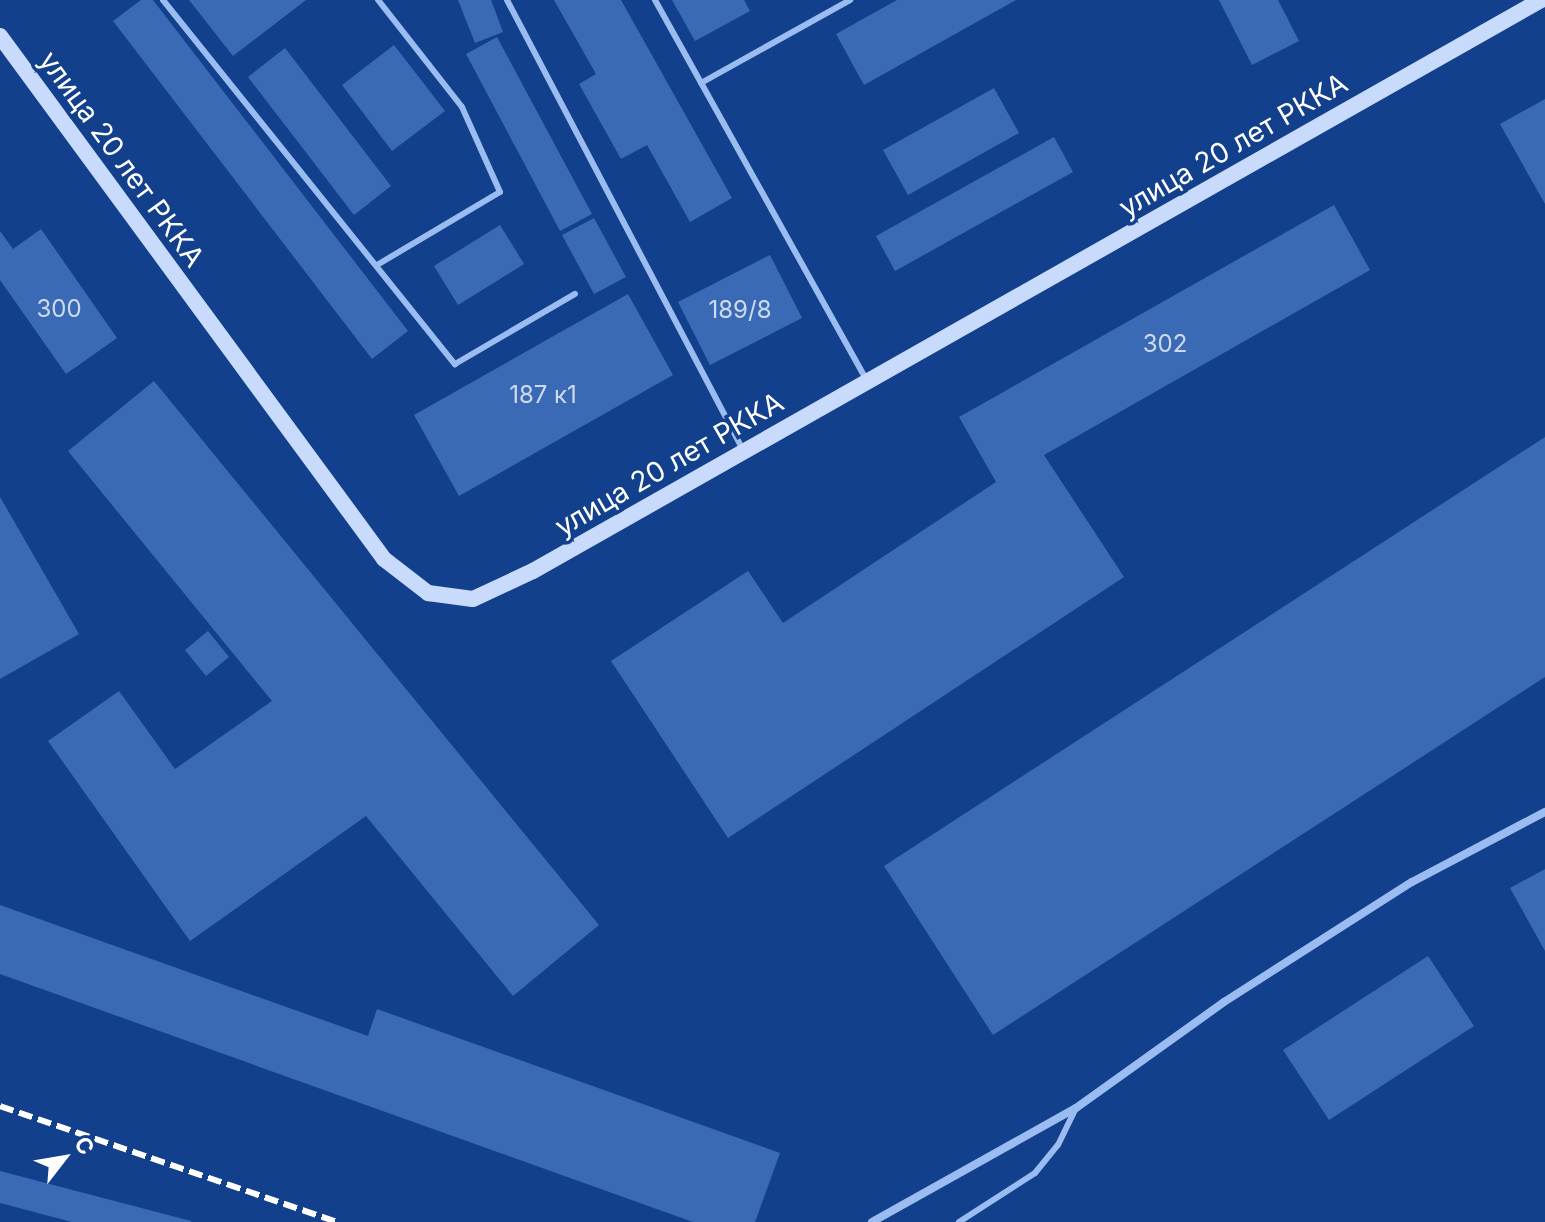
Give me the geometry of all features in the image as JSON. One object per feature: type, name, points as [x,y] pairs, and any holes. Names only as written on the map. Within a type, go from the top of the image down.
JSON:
[{"type":"main road","name":"улица 20 лет РККА","points":[[0,36],[384,559],[428,593],[473,599],[533,571],[1541,0]]},
{"type":"street","points":[[872,1222],[1076,1108],[1224,1002],[1412,882],[1545,812]]},
{"type":"lane","points":[[163,0],[455,364],[575,294]]},
{"type":"lane","points":[[377,265],[500,192],[462,107],[378,0]]},
{"type":"lane","points":[[507,0],[744,451]]},
{"type":"lane","points":[[655,0],[867,382]]},
{"type":"lane","points":[[701,83],[850,0]]},
{"type":"lane","points":[[959,1222],[1035,1173],[1058,1145],[1076,1108]]},
{"type":"building","points":[[141,0],[153,0],[408,331],[372,359],[113,21]]},
{"type":"building","points":[[189,0],[306,0],[233,56]]},
{"type":"building","points":[[458,0],[491,0],[503,32],[475,43]]},
{"type":"building","points":[[554,0],[621,0],[732,198],[690,222],[647,145],[621,159],[579,84],[596,74]]},
{"type":"building","points":[[672,0],[744,0],[750,11],[695,41]]},
{"type":"building","points":[[897,0],[1016,0],[864,85],[836,34]]},
{"type":"building","points":[[1219,0],[1278,0],[1299,41],[1252,65]]},
{"type":"building","points":[[497,37],[592,214],[560,231],[466,54]]},
{"type":"building","points":[[394,45],[445,111],[392,151],[342,85]]},
{"type":"building","points":[[285,48],[391,186],[354,215],[248,77]]},
{"type":"building","points":[[994,88],[1019,133],[908,195],[883,150]]},
{"type":"building","points":[[1545,99],[1545,204],[1500,124]]},
{"type":"building","points":[[1054,137],[1073,172],[895,271],[876,236]]},
{"type":"building","points":[[1334,205],[1370,270],[1044,455],[1124,577],[728,838],[611,661],[748,571],[783,623],[996,482],[959,417]]},
{"type":"building","points":[[594,218],[626,277],[594,294],[562,235]]},
{"type":"building","points":[[500,225],[524,264],[458,305],[434,266]]},
{"type":"building","points":[[41,229],[117,338],[66,374],[0,280],[0,231],[13,249]]},
{"type":"building","points":[[770,255],[802,318],[710,365],[678,302]]},
{"type":"building","points":[[628,294],[673,375],[459,496],[414,415]]},
{"type":"building","points":[[154,381],[599,925],[513,996],[366,816],[190,941],[48,741],[119,691],[175,769],[272,701],[68,451]]},
{"type":"building","points":[[1545,437],[1545,677],[993,1035],[884,866]]},
{"type":"building","points":[[0,497],[79,634],[0,679]]},
{"type":"building","points":[[208,631],[229,657],[206,676],[185,650]]},
{"type":"building","points":[[1545,869],[1545,951],[1510,888]]},
{"type":"building","points":[[0,905],[368,1036],[377,1009],[780,1153],[755,1222],[693,1222],[0,974]]},
{"type":"building","points":[[1428,956],[1474,1026],[1329,1120],[1283,1050]]},
{"type":"building","points":[[0,1171],[191,1222],[72,1222],[0,1203]]},
{"type":"railway","points":[[0,1106],[337,1222]]}]
